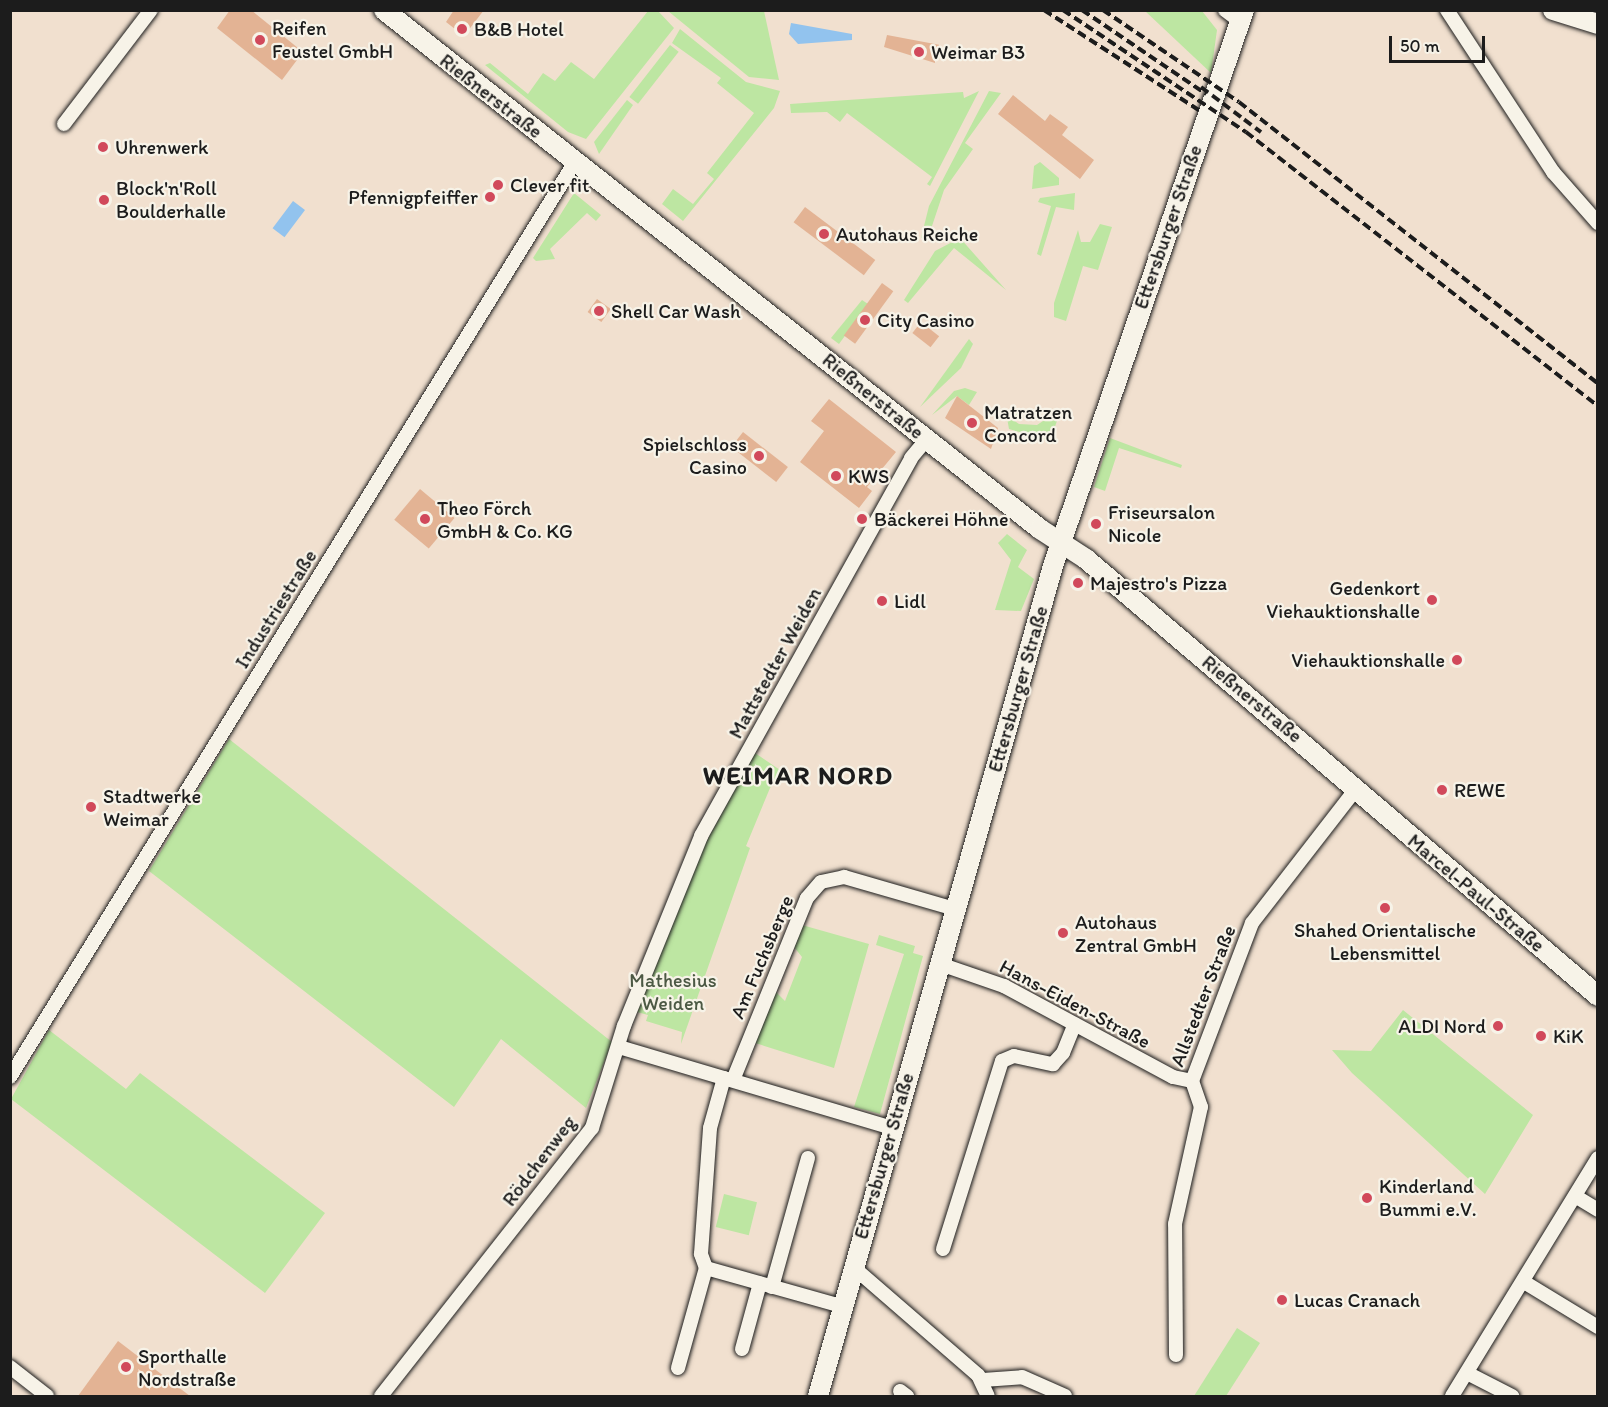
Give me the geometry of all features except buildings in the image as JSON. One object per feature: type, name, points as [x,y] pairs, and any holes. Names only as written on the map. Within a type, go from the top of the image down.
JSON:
[{"type":"street","points":[[64,124],[152,10]]},
{"type":"street","name":"Rießnerstraße","points":[[384,10],[927,439],[1061,543],[1086,559],[1356,789]]},
{"type":"street","points":[[1225,10],[1243,16]]},
{"type":"street","points":[[1447,10],[1553,172],[1598,223]]},
{"type":"street","points":[[1553,10],[1598,24]]},
{"type":"street","name":"Ettersburger Straße","points":[[818,1396],[852,1266],[1061,543],[1243,16]]},
{"type":"street","name":"Industriestraße","points":[[10,1077],[575,162]]},
{"type":"street","name":"Mattstedter Weiden","points":[[619,1047],[701,836],[911,458],[927,439]]},
{"type":"street","name":"Marcel-Paul-Straße","points":[[1356,789],[1598,996]]},
{"type":"street","name":"Allstedter Straße","points":[[1176,1355],[1175,1224],[1201,1107],[1192,1081],[1252,923],[1356,789]]},
{"type":"street","name":"Am Fuchsberge","points":[[678,1368],[706,1268],[701,1254],[710,1128],[807,898],[821,882],[844,877],[955,909]]},
{"type":"street","name":"Hans-Eiden-Straße","points":[[940,963],[1004,986],[1173,1077],[1192,1081]]},
{"type":"street","points":[[944,1249],[1002,1061],[1014,1056],[1053,1064],[1063,1053],[1075,1024]]},
{"type":"street","points":[[619,1047],[892,1128]]},
{"type":"street","name":"Rödchenweg","points":[[381,1396],[592,1128],[619,1047]]},
{"type":"street","points":[[742,1349],[808,1158]]},
{"type":"street","points":[[1452,1396],[1598,1158]]},
{"type":"street","points":[[1575,1196],[1598,1210]]},
{"type":"street","points":[[852,1266],[983,1380],[988,1396]]},
{"type":"street","points":[[706,1268],[841,1306]]},
{"type":"street","points":[[1524,1282],[1598,1327]]},
{"type":"street","points":[[10,1367],[47,1396]]},
{"type":"street","points":[[1467,1373],[1512,1396]]},
{"type":"street","points":[[983,1380],[1022,1377],[1065,1396]]},
{"type":"green space","points":[[648,11],[658,11],[674,28],[586,139],[568,132],[485,65],[490,63],[528,94],[543,73],[555,81],[571,62],[594,79]]},
{"type":"green space","points":[[668,11],[764,11],[779,80],[749,77]]},
{"type":"green space","points":[[1145,11],[1202,11],[1217,30],[1211,73]]},
{"type":"green space","points":[[680,29],[746,82],[780,91],[774,108],[683,221],[662,204],[673,189],[693,204],[714,179],[707,173],[754,113],[717,83],[721,78],[672,43]]},
{"type":"green space","points":[[670,45],[679,52],[638,104],[629,97]]},
{"type":"green space","points":[[979,91],[930,186],[927,184],[932,177],[847,113],[840,122],[827,112],[791,113],[790,104],[963,92],[964,98]]},
{"type":"green space","points":[[989,91],[1001,93],[965,143],[973,149],[944,190],[929,235],[921,238],[929,206]]},
{"type":"green space","points":[[627,100],[633,105],[599,154],[594,142]]},
{"type":"green space","points":[[1040,162],[1059,178],[1059,185],[1032,189],[1034,166]]},
{"type":"green space","points":[[574,193],[601,215],[596,221],[587,213],[550,249],[555,259],[536,261],[533,258]]},
{"type":"green space","points":[[1075,193],[1074,210],[1056,207],[1041,256],[1037,254],[1051,206],[1038,202],[1040,198]]},
{"type":"green space","points":[[1100,224],[1112,227],[1098,270],[1083,266],[1066,321],[1054,317],[1054,303],[1078,230],[1081,242],[1090,242]]},
{"type":"green space","points":[[960,238],[1006,290],[954,248],[908,303],[904,300],[935,251]]},
{"type":"green space","points":[[862,300],[868,304],[839,344],[831,338]]},
{"type":"green space","points":[[969,339],[973,344],[961,368],[920,407]]},
{"type":"green space","points":[[965,388],[977,392],[969,405],[957,396],[932,415],[954,391]]},
{"type":"green space","points":[[1015,409],[1019,413],[1013,420],[1019,424],[1037,425],[1052,415],[1058,418],[1050,441],[1009,429],[1007,418]]},
{"type":"green space","points":[[1110,438],[1182,465],[1181,468],[1119,448],[1105,491],[1094,487]]},
{"type":"green space","points":[[1007,534],[1027,550],[1018,567],[1034,579],[1021,611],[995,610],[1011,560],[998,543]]},
{"type":"green space","points":[[229,739],[612,1042],[586,1108],[501,1039],[454,1107],[149,871]]},
{"type":"green space","name":"Mathesius Weiden","points":[[755,753],[783,772],[770,788],[746,846],[750,848],[681,1044],[682,1032],[646,1021],[648,1015],[637,1012],[705,844]]},
{"type":"green space","points":[[802,925],[869,944],[834,1068],[755,1043],[775,991],[785,1001],[802,957],[794,947]]},
{"type":"green space","points":[[879,935],[915,946],[913,953],[923,956],[880,1114],[854,1107],[904,954],[876,945]]},
{"type":"green space","points":[[1403,1010],[1533,1115],[1485,1194],[1352,1073],[1332,1050],[1371,1051]]},
{"type":"green space","points":[[49,1030],[126,1089],[140,1073],[325,1213],[265,1293],[11,1099]]},
{"type":"green space","points":[[724,1194],[757,1202],[749,1235],[716,1227]]},
{"type":"green space","points":[[1237,1328],[1260,1343],[1226,1396],[1194,1396]]},
{"type":"water","points":[[791,23],[852,34],[852,40],[798,44],[789,34]]},
{"type":"water","points":[[293,201],[305,210],[285,237],[273,228]]},
{"type":"railway","points":[[1044,10],[1200,111]]},
{"type":"railway","points":[[1063,10],[1246,132],[1598,406]]},
{"type":"railway","points":[[1082,10],[1206,94]]},
{"type":"railway","points":[[1103,10],[1239,102],[1598,383]]},
{"type":"railway","points":[[1201,87],[1261,132]]},
{"type":"place","name":"B&B Hotel","points":[[462,29]]},
{"type":"place","name":"Reifen Feustel GmbH","points":[[260,40]]},
{"type":"place","name":"Weimar B3","points":[[919,52]]},
{"type":"place","name":"Uhrenwerk","points":[[103,147]]},
{"type":"place","name":"Clever fit","points":[[498,185]]},
{"type":"place","name":"Pfennigpfeiffer","points":[[490,197]]},
{"type":"place","name":"Block'n'Roll Boulderhalle","points":[[104,200]]},
{"type":"place","name":"Autohaus Reiche","points":[[824,234]]},
{"type":"place","name":"Shell Car Wash","points":[[599,311]]},
{"type":"place","name":"City Casino","points":[[865,320]]},
{"type":"place","name":"Matratzen Concord","points":[[972,423]]},
{"type":"place","name":"Spielschloss Casino","points":[[759,456]]},
{"type":"place","name":"KWS","points":[[836,476]]},
{"type":"place","name":"Theo Förch GmbH & Co. KG","points":[[425,519]]},
{"type":"place","name":"Bäckerei Höhne","points":[[862,519]]},
{"type":"place","name":"Friseursalon Nicole","points":[[1096,524]]},
{"type":"place","name":"Majestro's Pizza","points":[[1078,583]]},
{"type":"place","name":"Gedenkort Viehauktionshalle","points":[[1432,600]]},
{"type":"place","name":"Lidl","points":[[882,601]]},
{"type":"place","name":"Viehauktionshalle","points":[[1457,660]]},
{"type":"place","name":"REWE","points":[[1442,790]]},
{"type":"place","name":"Stadtwerke Weimar","points":[[91,807]]},
{"type":"place","name":"Shahed Orientalische Lebensmittel","points":[[1385,908]]},
{"type":"place","name":"Autohaus Zentral GmbH","points":[[1063,933]]},
{"type":"place","name":"ALDI Nord","points":[[1498,1026]]},
{"type":"place","name":"KiK","points":[[1541,1036]]},
{"type":"place","name":"Kinderland Bummi e.V.","points":[[1367,1198]]},
{"type":"place","name":"Lucas Cranach","points":[[1282,1300]]},
{"type":"place","name":"Sporthalle Nordstraße","points":[[126,1367]]},
{"type":"district","name":"WEIMAR NORD","points":[[798,776]]}]
